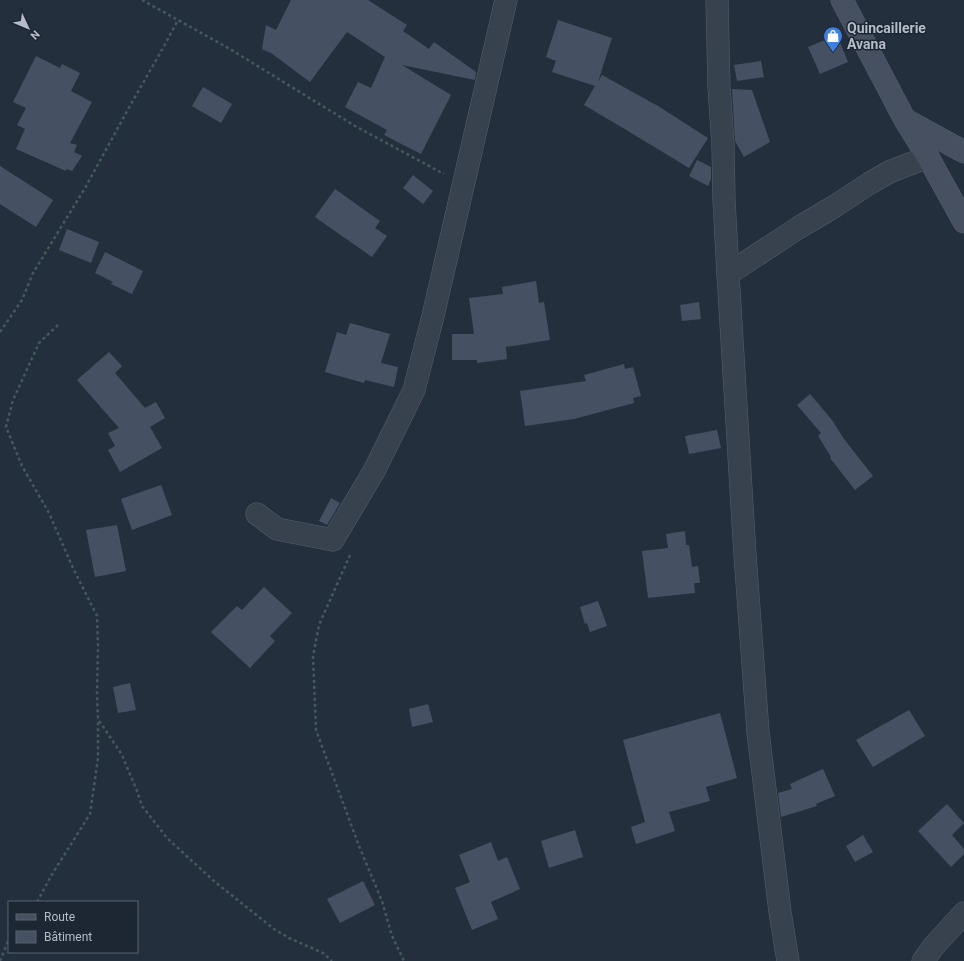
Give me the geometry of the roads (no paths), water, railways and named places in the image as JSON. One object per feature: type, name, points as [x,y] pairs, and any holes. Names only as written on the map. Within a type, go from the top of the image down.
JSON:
[{"type":"main road","points":[[842,0],[905,120],[928,157],[964,222]]},
{"type":"main road","points":[[905,120],[964,152]]},
{"type":"street","points":[[257,514],[277,529],[333,540],[374,471],[414,390],[433,316],[506,0]]},
{"type":"street","points":[[717,0],[718,87],[723,145],[728,274],[745,555],[758,732],[780,912],[788,961]]},
{"type":"street","points":[[728,274],[870,183],[889,172],[928,157]]},
{"type":"street","points":[[923,961],[933,947],[964,913]]},
{"type":"place","name":"Quincaillerie Avana","points":[[833,53]]}]
